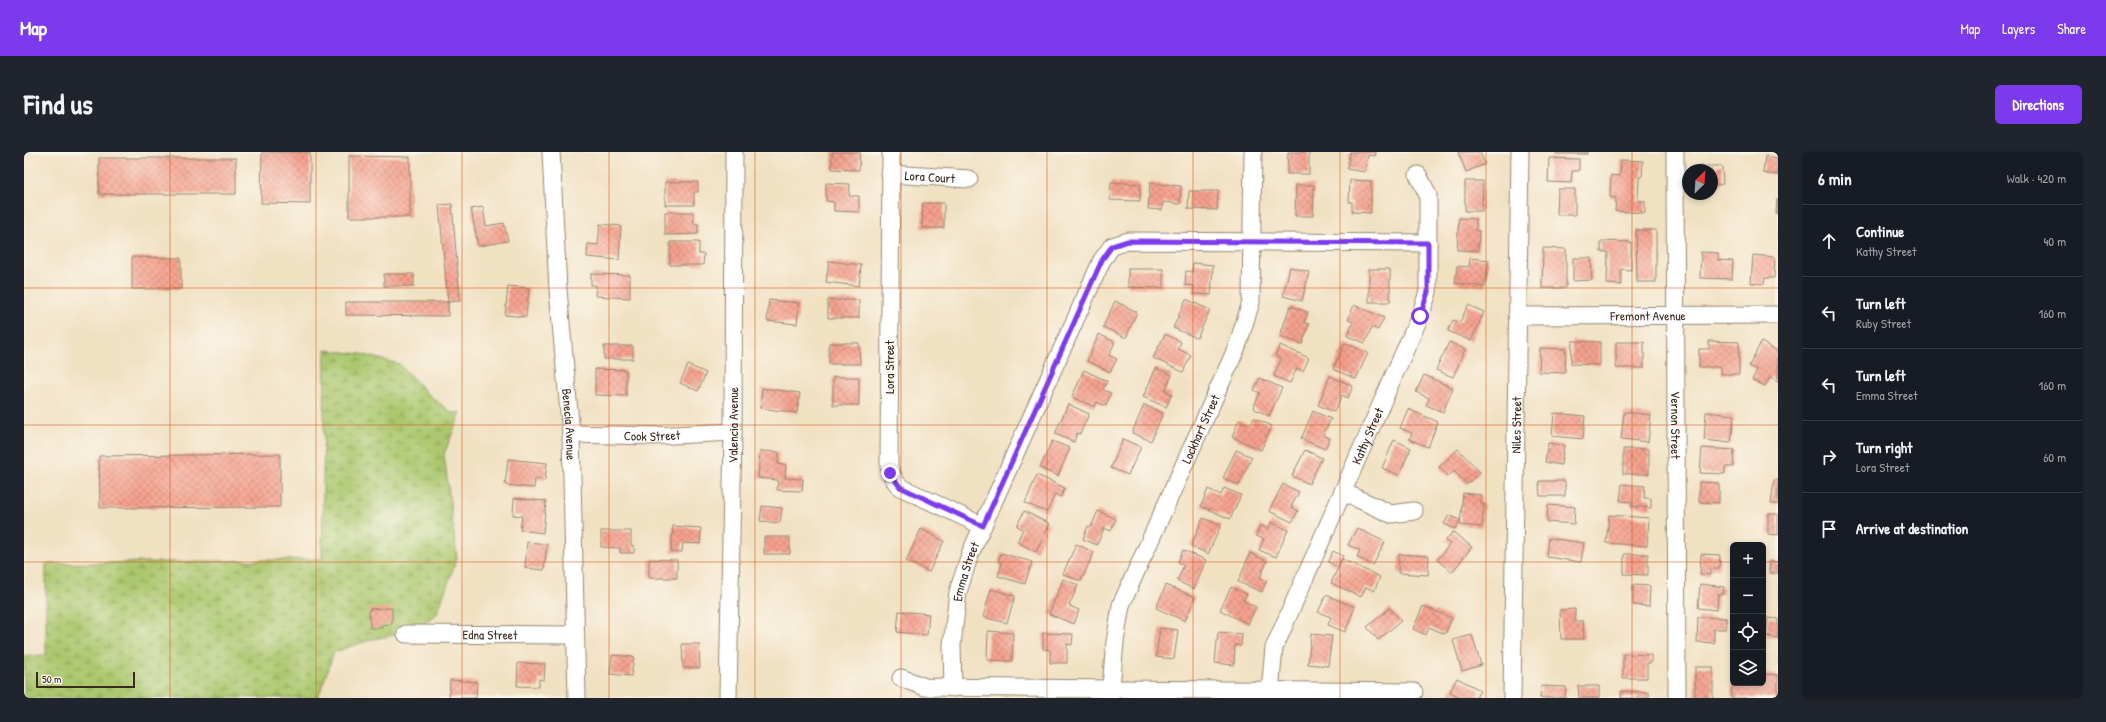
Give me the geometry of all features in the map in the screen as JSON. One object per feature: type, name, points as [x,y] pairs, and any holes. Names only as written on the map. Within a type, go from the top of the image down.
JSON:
[{"type":"street","name":"Benecia Avenue","points":[[550,152],[558,290],[571,434],[576,698]]},
{"type":"street","name":"Valencia Avenue","points":[[728,698],[733,432],[734,152]]},
{"type":"street","name":"Lora Street","points":[[890,152],[888,467],[890,473],[900,487],[983,526]]},
{"type":"street","name":"Lockhart Street","points":[[1110,694],[1121,605],[1238,344],[1251,302],[1253,152]]},
{"type":"street","name":"Niles Street","points":[[1512,698],[1520,152]]},
{"type":"street","name":"Vernon Street","points":[[1675,152],[1677,698]]},
{"type":"street","name":"Lora Court","points":[[890,174],[969,179]]},
{"type":"street","name":"Kathy Street","points":[[1270,691],[1274,648],[1420,316],[1428,292],[1428,195],[1418,175]]},
{"type":"street","name":"Emma Street","points":[[953,688],[952,645],[958,592],[970,554],[1102,260],[1112,246],[1128,241],[1251,241]]},
{"type":"street","points":[[1251,241],[1428,243]]},
{"type":"street","name":"Fremont Avenue","points":[[1517,316],[1778,315]]},
{"type":"street","name":"Cook Street","points":[[571,434],[653,436],[733,432]]},
{"type":"street","points":[[1343,492],[1391,514],[1414,511]]},
{"type":"street","name":"Edna Street","points":[[406,634],[574,635]]},
{"type":"street","points":[[901,678],[925,687],[1110,694],[1270,691],[1414,692]]},
{"type":"green space","points":[[325,350],[361,354],[399,364],[429,395],[452,413],[461,412],[444,454],[457,558],[437,614],[420,627],[400,627],[400,634],[373,639],[334,652],[318,698],[24,698],[24,656],[46,655],[46,564],[322,559]]},
{"type":"building","points":[[262,152],[310,152],[310,204],[261,203]]},
{"type":"building","points":[[832,152],[860,152],[859,170],[832,169]]},
{"type":"building","points":[[1288,152],[1309,152],[1309,174],[1287,174]]},
{"type":"building","points":[[1350,152],[1376,152],[1375,156],[1368,155],[1365,172],[1347,169]]},
{"type":"building","points":[[1458,152],[1480,152],[1485,164],[1466,172]]},
{"type":"building","points":[[1556,152],[1587,152],[1587,154],[1556,154]]},
{"type":"building","points":[[349,156],[410,157],[410,217],[349,217]]},
{"type":"building","points":[[1765,156],[1778,158],[1778,175],[1763,173]]},
{"type":"building","points":[[99,158],[236,158],[236,194],[99,194]]},
{"type":"building","points":[[1549,158],[1579,159],[1579,171],[1572,171],[1571,183],[1548,182]]},
{"type":"building","points":[[1621,160],[1643,161],[1642,177],[1639,177],[1638,201],[1645,201],[1645,213],[1615,211],[1616,198],[1610,197],[1611,175],[1620,176]]},
{"type":"building","points":[[1718,166],[1722,166],[1723,184],[1718,184]]},
{"type":"building","points":[[1350,180],[1371,181],[1371,213],[1352,212],[1352,202],[1349,202]]},
{"type":"building","points":[[1465,181],[1483,181],[1482,211],[1465,211]]},
{"type":"building","points":[[665,182],[698,182],[698,192],[694,192],[694,205],[665,205]]},
{"type":"building","points":[[1111,182],[1140,184],[1140,201],[1110,200]]},
{"type":"building","points":[[826,183],[850,184],[849,196],[859,196],[859,212],[834,211],[834,202],[826,201]]},
{"type":"building","points":[[1150,183],[1181,186],[1180,204],[1163,202],[1162,210],[1148,209]]},
{"type":"building","points":[[1296,185],[1314,185],[1313,216],[1295,216]]},
{"type":"building","points":[[1558,189],[1575,189],[1575,215],[1557,215]]},
{"type":"building","points":[[1189,191],[1218,191],[1217,210],[1188,209]]},
{"type":"building","points":[[1777,199],[1778,213],[1776,213]]},
{"type":"building","points":[[923,203],[944,203],[944,228],[922,228]]},
{"type":"building","points":[[452,204],[460,301],[448,302],[439,205]]},
{"type":"building","points":[[483,207],[486,226],[504,223],[508,241],[478,246],[471,209]]},
{"type":"building","points":[[665,212],[693,212],[694,224],[698,224],[698,234],[665,235]]},
{"type":"building","points":[[1459,218],[1476,219],[1476,231],[1479,231],[1478,251],[1457,250]]},
{"type":"building","points":[[600,224],[621,226],[619,260],[587,257],[588,244],[598,245]]},
{"type":"building","points":[[1636,230],[1656,230],[1656,282],[1637,282]]},
{"type":"building","points":[[1601,241],[1631,242],[1631,270],[1621,269],[1621,285],[1607,284],[1608,252],[1601,252]]},
{"type":"building","points":[[670,242],[699,242],[699,254],[704,254],[703,265],[670,265]]},
{"type":"building","points":[[1543,248],[1566,249],[1566,288],[1542,288]]},
{"type":"building","points":[[1701,252],[1718,253],[1718,260],[1733,261],[1732,279],[1700,278]]},
{"type":"building","points":[[1753,255],[1775,257],[1774,278],[1765,278],[1764,284],[1751,283]]},
{"type":"building","points":[[132,257],[181,258],[181,289],[132,289]]},
{"type":"building","points":[[1470,258],[1489,260],[1485,287],[1455,283],[1457,266],[1469,267]]},
{"type":"building","points":[[1573,258],[1591,258],[1592,280],[1573,281]]},
{"type":"building","points":[[829,261],[861,265],[859,286],[826,282]]},
{"type":"building","points":[[1193,263],[1213,265],[1211,295],[1193,294],[1194,286],[1185,285],[1186,271],[1192,272]]},
{"type":"building","points":[[1290,267],[1309,272],[1302,301],[1283,296]]},
{"type":"building","points":[[1128,269],[1163,269],[1163,288],[1128,287]]},
{"type":"building","points":[[1369,269],[1390,269],[1390,302],[1369,302]]},
{"type":"building","points":[[384,274],[414,274],[414,286],[384,286]]},
{"type":"building","points":[[591,274],[630,275],[630,298],[595,296],[596,285],[591,285]]},
{"type":"building","points":[[508,286],[529,288],[526,317],[505,315]]},
{"type":"building","points":[[1186,299],[1210,310],[1197,338],[1173,328]]},
{"type":"building","points":[[769,300],[799,303],[797,324],[767,321]]},
{"type":"building","points":[[828,300],[859,300],[859,318],[828,318]]},
{"type":"building","points":[[1115,301],[1137,312],[1126,338],[1103,327]]},
{"type":"building","points":[[346,302],[448,302],[448,316],[346,315]]},
{"type":"building","points":[[1354,305],[1384,318],[1378,330],[1372,327],[1365,343],[1347,336],[1353,322],[1348,320]]},
{"type":"building","points":[[1468,305],[1484,312],[1471,341],[1448,331],[1453,320],[1460,322]]},
{"type":"building","points":[[1290,306],[1308,312],[1304,323],[1309,324],[1302,344],[1280,336]]},
{"type":"building","points":[[1099,334],[1115,342],[1109,355],[1117,359],[1110,372],[1087,361]]},
{"type":"building","points":[[1165,334],[1181,342],[1178,349],[1191,355],[1183,372],[1153,358]]},
{"type":"building","points":[[1572,341],[1600,342],[1600,365],[1571,364]]},
{"type":"building","points":[[1709,341],[1739,342],[1739,374],[1721,374],[1721,367],[1699,367],[1699,349],[1709,349]]},
{"type":"building","points":[[1449,342],[1465,349],[1453,377],[1436,370]]},
{"type":"building","points":[[1616,342],[1644,342],[1644,368],[1616,368]]},
{"type":"building","points":[[1761,342],[1778,351],[1778,381],[1770,377],[1765,386],[1752,380],[1757,370],[1749,366]]},
{"type":"building","points":[[829,343],[859,343],[860,364],[829,364]]},
{"type":"building","points":[[1345,343],[1368,353],[1356,379],[1333,369]]},
{"type":"building","points":[[1280,345],[1309,358],[1303,371],[1297,368],[1290,383],[1274,376],[1281,359],[1275,356]]},
{"type":"building","points":[[604,346],[633,346],[633,359],[604,359]]},
{"type":"building","points":[[1540,348],[1566,349],[1565,373],[1539,372]]},
{"type":"building","points":[[688,365],[706,373],[698,391],[680,383]]},
{"type":"building","points":[[1156,368],[1172,375],[1165,391],[1172,394],[1166,407],[1143,397]]},
{"type":"building","points":[[595,369],[626,370],[626,396],[595,395]]},
{"type":"building","points":[[1084,370],[1107,381],[1103,390],[1111,393],[1106,406],[1097,402],[1095,407],[1072,397]]},
{"type":"building","points":[[1424,375],[1453,388],[1443,412],[1426,405],[1429,398],[1416,392]]},
{"type":"building","points":[[1330,376],[1353,386],[1348,398],[1342,395],[1334,412],[1318,405]]},
{"type":"building","points":[[833,377],[859,377],[859,405],[833,405]]},
{"type":"building","points":[[1260,378],[1282,388],[1269,416],[1253,408],[1260,393],[1254,390]]},
{"type":"building","points":[[762,388],[800,393],[797,413],[760,408]]},
{"type":"building","points":[[1068,404],[1089,414],[1080,434],[1077,433],[1074,442],[1055,434]]},
{"type":"building","points":[[1144,405],[1163,413],[1151,441],[1132,433]]},
{"type":"building","points":[[1408,409],[1438,422],[1428,447],[1409,439],[1412,433],[1400,428]]},
{"type":"building","points":[[1313,411],[1331,419],[1323,435],[1330,438],[1325,449],[1301,439]]},
{"type":"building","points":[[1624,412],[1651,415],[1648,442],[1621,439]]},
{"type":"building","points":[[1706,412],[1734,415],[1731,443],[1704,440]]},
{"type":"building","points":[[1554,413],[1585,416],[1583,439],[1552,436]]},
{"type":"building","points":[[1254,418],[1272,426],[1261,450],[1232,437],[1239,420],[1250,425]]},
{"type":"building","points":[[1123,439],[1141,447],[1128,475],[1111,468]]},
{"type":"building","points":[[1394,440],[1411,448],[1399,475],[1382,468]]},
{"type":"building","points":[[1052,441],[1070,448],[1058,476],[1040,468]]},
{"type":"building","points":[[1548,443],[1564,445],[1561,465],[1545,462]]},
{"type":"building","points":[[1702,448],[1734,450],[1733,467],[1725,467],[1725,474],[1700,473]]},
{"type":"building","points":[[1458,449],[1480,472],[1467,484],[1454,471],[1448,477],[1439,467]]},
{"type":"building","points":[[1623,449],[1649,449],[1649,474],[1623,474]]},
{"type":"building","points":[[1236,450],[1252,457],[1239,485],[1223,478]]},
{"type":"building","points":[[1305,450],[1322,458],[1309,484],[1292,476]]},
{"type":"building","points":[[760,451],[779,452],[778,464],[786,465],[785,478],[803,479],[802,491],[777,490],[778,480],[758,478]]},
{"type":"building","points":[[280,454],[280,507],[100,508],[99,456]]},
{"type":"building","points":[[508,459],[547,463],[545,480],[535,479],[534,488],[505,485]]},
{"type":"building","points":[[1037,475],[1065,488],[1061,497],[1055,494],[1047,512],[1025,503]]},
{"type":"building","points":[[1774,480],[1778,480],[1778,504],[1771,504]]},
{"type":"building","points":[[1539,481],[1565,481],[1565,496],[1540,496]]},
{"type":"building","points":[[1699,482],[1719,483],[1719,503],[1699,502]]},
{"type":"building","points":[[1283,484],[1299,492],[1291,507],[1298,511],[1292,522],[1269,511]]},
{"type":"building","points":[[1622,484],[1645,486],[1644,498],[1651,498],[1651,508],[1631,506],[1632,502],[1620,501]]},
{"type":"building","points":[[1224,488],[1241,495],[1230,519],[1201,506],[1208,489],[1221,495]]},
{"type":"building","points":[[1463,493],[1481,495],[1481,503],[1484,504],[1482,527],[1460,525]]},
{"type":"building","points":[[514,498],[546,501],[543,533],[520,530],[522,516],[513,515]]},
{"type":"building","points":[[1548,505],[1575,507],[1574,524],[1547,522]]},
{"type":"building","points":[[762,506],[782,508],[780,523],[760,521]]},
{"type":"building","points":[[1024,511],[1050,524],[1036,552],[1017,542],[1023,529],[1017,526]]},
{"type":"building","points":[[1098,511],[1116,519],[1111,531],[1104,528],[1097,545],[1083,539],[1088,526],[1091,527]]},
{"type":"building","points":[[1768,514],[1778,514],[1778,535],[1768,534]]},
{"type":"building","points":[[1449,515],[1460,520],[1455,529],[1444,524]]},
{"type":"building","points":[[1609,515],[1649,518],[1647,546],[1606,543]]},
{"type":"building","points":[[1203,518],[1221,525],[1208,554],[1191,546]]},
{"type":"building","points":[[1271,522],[1288,530],[1276,557],[1259,550],[1264,539],[1256,536],[1260,525],[1268,529]]},
{"type":"building","points":[[673,526],[701,528],[700,544],[683,543],[682,552],[671,552]]},
{"type":"building","points":[[1357,528],[1385,542],[1373,565],[1357,557],[1360,550],[1348,545]]},
{"type":"building","points":[[921,529],[944,541],[929,572],[906,561]]},
{"type":"building","points":[[601,531],[631,531],[631,545],[634,546],[634,553],[620,553],[620,548],[601,547]]},
{"type":"building","points":[[1453,532],[1472,547],[1452,572],[1437,560],[1450,544],[1445,541]]},
{"type":"building","points":[[764,537],[790,537],[790,554],[764,554]]},
{"type":"building","points":[[1549,538],[1584,543],[1581,562],[1547,557]]},
{"type":"building","points":[[527,542],[547,544],[544,570],[525,568]]},
{"type":"building","points":[[1076,544],[1094,552],[1081,581],[1063,574]]},
{"type":"building","points":[[1183,550],[1206,560],[1194,589],[1177,581],[1184,565],[1178,562]]},
{"type":"building","points":[[1333,551],[1343,556],[1338,567],[1328,562]]},
{"type":"building","points":[[1001,553],[1032,562],[1025,584],[998,576],[1002,563],[998,562]]},
{"type":"building","points":[[1250,553],[1267,561],[1260,578],[1267,580],[1262,592],[1238,582]]},
{"type":"building","points":[[1399,554],[1429,556],[1428,575],[1398,573]]},
{"type":"building","points":[[1624,554],[1648,554],[1648,575],[1624,574]]},
{"type":"building","points":[[1701,554],[1720,555],[1719,569],[1710,569],[1710,575],[1700,574]]},
{"type":"building","points":[[649,559],[677,560],[677,578],[649,578]]},
{"type":"building","points":[[1342,559],[1380,577],[1374,591],[1366,587],[1361,597],[1331,583]]},
{"type":"building","points":[[1770,561],[1778,562],[1778,573],[1769,573]]},
{"type":"building","points":[[1063,579],[1078,585],[1069,606],[1079,610],[1074,624],[1049,614]]},
{"type":"building","points":[[1700,584],[1724,587],[1723,594],[1718,594],[1717,610],[1698,608]]},
{"type":"building","points":[[1166,585],[1195,597],[1185,621],[1156,608]]},
{"type":"building","points":[[1633,585],[1650,586],[1649,606],[1633,605]]},
{"type":"building","points":[[1231,587],[1247,594],[1243,601],[1256,607],[1248,624],[1220,610]]},
{"type":"building","points":[[991,589],[1015,596],[1007,623],[983,617]]},
{"type":"building","points":[[1326,595],[1355,607],[1345,632],[1328,625],[1331,617],[1318,612]]},
{"type":"building","points":[[1423,606],[1452,618],[1445,634],[1429,627],[1426,635],[1413,629]]},
{"type":"building","points":[[392,608],[392,624],[382,625],[382,628],[370,628],[369,609]]},
{"type":"building","points":[[1390,608],[1401,621],[1378,640],[1367,627]]},
{"type":"building","points":[[1575,609],[1575,621],[1583,621],[1584,639],[1561,639],[1560,610]]},
{"type":"building","points":[[899,611],[929,614],[927,635],[897,632]]},
{"type":"building","points":[[1698,617],[1726,618],[1726,629],[1714,629],[1714,643],[1697,642]]},
{"type":"building","points":[[1768,618],[1778,619],[1778,638],[1766,636]]},
{"type":"building","points":[[1160,628],[1178,630],[1174,659],[1156,657]]},
{"type":"building","points":[[988,631],[1013,633],[1012,661],[987,660]]},
{"type":"building","points":[[1218,632],[1242,634],[1241,646],[1235,645],[1234,665],[1215,663]]},
{"type":"building","points":[[1043,633],[1073,634],[1072,645],[1067,644],[1067,663],[1050,663],[1050,650],[1043,649]]},
{"type":"building","points":[[1311,634],[1332,636],[1328,666],[1308,664]]},
{"type":"building","points":[[1472,635],[1481,665],[1462,671],[1453,640]]},
{"type":"building","points":[[682,644],[699,644],[700,668],[683,668]]},
{"type":"building","points":[[1623,654],[1651,655],[1651,663],[1647,663],[1647,678],[1623,678]]},
{"type":"building","points":[[612,655],[634,657],[631,676],[610,674]]},
{"type":"building","points":[[518,663],[545,664],[544,680],[539,679],[539,687],[517,686]]},
{"type":"building","points":[[1695,667],[1713,667],[1713,698],[1695,698]]},
{"type":"building","points":[[1766,674],[1778,675],[1778,698],[1731,698],[1732,686],[1766,686]]},
{"type":"building","points":[[1457,678],[1480,690],[1476,698],[1457,698],[1458,696],[1450,692]]},
{"type":"building","points":[[450,680],[477,682],[476,698],[449,698]]},
{"type":"building","points":[[1541,686],[1566,687],[1565,698],[1540,698]]},
{"type":"building","points":[[1578,686],[1599,686],[1599,698],[1579,698]]},
{"type":"building","points":[[1621,691],[1649,692],[1649,698],[1621,698]]},
{"type":"route","points":[[890,473],[894,481],[900,487],[983,526],[1102,260],[1112,246],[1128,241],[1428,243],[1428,292],[1420,316]]}]
